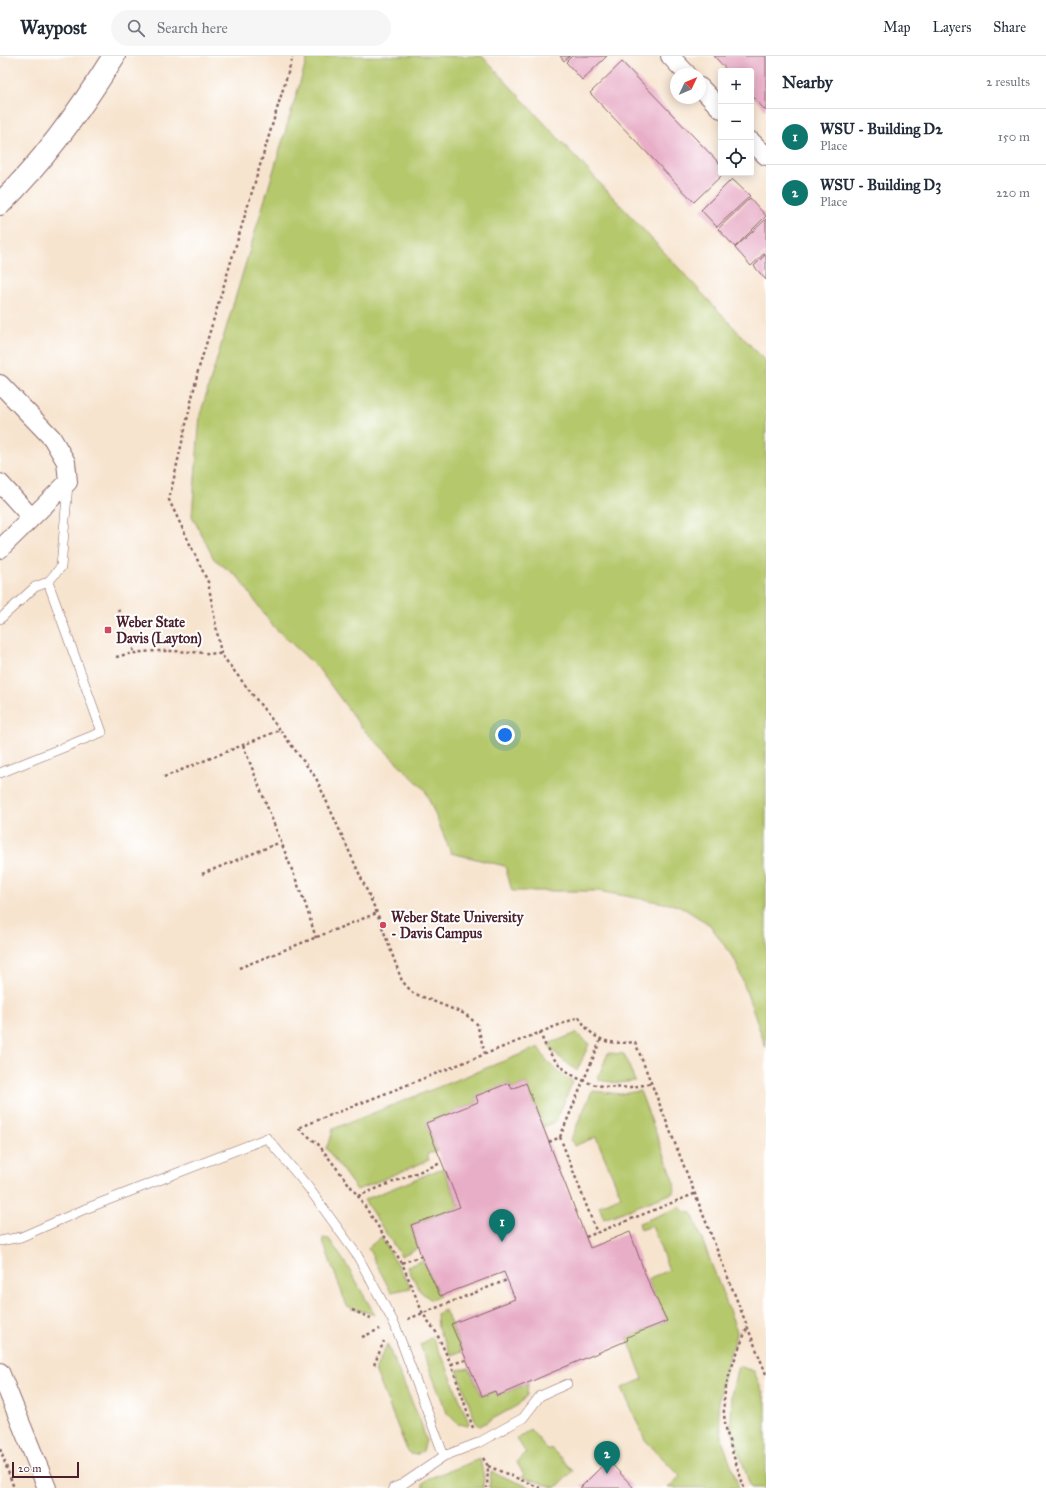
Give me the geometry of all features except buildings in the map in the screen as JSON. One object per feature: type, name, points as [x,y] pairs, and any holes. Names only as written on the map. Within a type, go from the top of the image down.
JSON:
[{"type":"street","points":[[0,204],[54,146],[82,107],[114,56]]},
{"type":"street","points":[[670,56],[681,68]]},
{"type":"street","points":[[706,93],[718,106]]},
{"type":"street","points":[[754,144],[766,156]]},
{"type":"street","points":[[0,384],[52,438],[66,462],[68,482],[0,549]]},
{"type":"street","points":[[0,483],[31,517]]},
{"type":"street","points":[[0,1372],[47,1488]]},
{"type":"lane","points":[[0,619],[35,588],[48,582],[61,567],[68,482]]},
{"type":"lane","points":[[0,773],[102,732],[48,582]]},
{"type":"lane","points":[[0,1241],[21,1237],[85,1209],[267,1138],[308,1187],[357,1255],[392,1318],[444,1456]]},
{"type":"lane","points":[[393,1488],[403,1484],[444,1456],[493,1436],[523,1418],[540,1396],[566,1384]]},
{"type":"path","points":[[293,56],[198,371],[169,500],[208,582],[221,654],[316,778],[377,913],[402,981],[413,993],[465,1014],[477,1024],[485,1054]]},
{"type":"path","points":[[118,610],[134,652]]},
{"type":"path","points":[[116,657],[134,652],[152,650],[221,654]]},
{"type":"path","points":[[164,777],[280,730]]},
{"type":"path","points":[[243,745],[305,902],[316,938]]},
{"type":"path","points":[[202,874],[281,842]]},
{"type":"path","points":[[239,968],[377,913]]},
{"type":"path","points":[[473,1428],[451,1364],[436,1332],[423,1314],[402,1263],[358,1196],[318,1144],[298,1128],[579,1017],[589,1031],[601,1040],[617,1044],[635,1042],[766,1374]]},
{"type":"path","points":[[540,1032],[544,1046],[552,1057],[568,1072],[584,1081],[616,1088],[632,1087],[652,1082]]},
{"type":"path","points":[[549,1142],[560,1137],[601,1040]]},
{"type":"path","points":[[560,1137],[597,1233]]},
{"type":"path","points":[[358,1196],[441,1163]]},
{"type":"path","points":[[586,1237],[694,1194]]},
{"type":"path","points":[[402,1263],[421,1256]]},
{"type":"path","points":[[408,1319],[507,1280]]},
{"type":"path","points":[[352,1310],[374,1319],[384,1340],[374,1365]]},
{"type":"path","points":[[362,1337],[383,1327]]},
{"type":"path","points":[[744,1488],[726,1430],[724,1401],[733,1365],[748,1328]]},
{"type":"path","points":[[451,1364],[466,1360]]},
{"type":"path","points":[[0,1449],[14,1488]]},
{"type":"path","points":[[482,1455],[488,1466],[487,1488]]},
{"type":"path","points":[[488,1466],[540,1488]]},
{"type":"green space","points":[[308,56],[482,56],[766,362],[766,1048],[736,962],[710,925],[680,906],[598,891],[512,891],[505,866],[451,853],[425,790],[362,728],[318,668],[271,624],[239,578],[214,559],[192,516],[200,415]]},
{"type":"green space","points":[[577,1033],[589,1044],[577,1071],[558,1056],[548,1044]]},
{"type":"green space","points":[[539,1047],[545,1058],[553,1067],[573,1081],[556,1121],[543,1127],[526,1083],[512,1089],[509,1083],[476,1096],[478,1102],[426,1123],[437,1151],[427,1154],[429,1160],[357,1190],[326,1148],[333,1129]]},
{"type":"green space","points":[[608,1053],[624,1054],[635,1081],[619,1083],[597,1080]]},
{"type":"green space","points":[[592,1091],[621,1094],[640,1091],[675,1183],[673,1193],[604,1219],[599,1206],[621,1196],[596,1137],[574,1146],[571,1139]]},
{"type":"green space","points":[[443,1168],[460,1207],[411,1225],[418,1248],[401,1256],[364,1200]]},
{"type":"green space","points":[[680,1207],[685,1212],[692,1213],[737,1331],[722,1382],[718,1409],[723,1443],[739,1488],[668,1488],[680,1476],[645,1440],[622,1388],[643,1379],[627,1337],[667,1321],[647,1279],[669,1270],[652,1226],[641,1230],[639,1223]]},
{"type":"green space","points":[[381,1237],[411,1288],[391,1292],[368,1248]]},
{"type":"green space","points":[[323,1238],[329,1239],[346,1264],[375,1315],[347,1306],[323,1242]]},
{"type":"green space","points":[[423,1260],[440,1296],[431,1300],[420,1291],[407,1267]]},
{"type":"green space","points":[[445,1310],[462,1351],[451,1355],[438,1329],[437,1314]]},
{"type":"green space","points":[[432,1337],[446,1365],[469,1423],[468,1426],[458,1424],[447,1413],[420,1345]]},
{"type":"green space","points":[[387,1344],[421,1423],[426,1440],[423,1451],[416,1455],[411,1454],[407,1450],[375,1370]]},
{"type":"green space","points":[[738,1366],[754,1371],[766,1402],[766,1488],[751,1488],[731,1429],[732,1391]]},
{"type":"green space","points":[[469,1368],[482,1396],[495,1391],[497,1396],[528,1383],[527,1395],[518,1405],[480,1426],[476,1423],[457,1370]]},
{"type":"green space","points":[[530,1429],[548,1450],[551,1448],[573,1471],[556,1488],[522,1477],[524,1474],[516,1462],[526,1453],[517,1439]]},
{"type":"green space","points":[[480,1459],[484,1477],[483,1488],[423,1488],[423,1483],[427,1479]]},
{"type":"green space","points":[[491,1472],[532,1488],[489,1488]]},
{"type":"place","name":"Weber State Davis (Layton)","points":[[108,630]]},
{"type":"place","name":"Weber State University - Davis Campus","points":[[383,925]]},
{"type":"place","name":"WSU - Building D2","points":[[502,1242]]},
{"type":"place","name":"WSU - Building D3","points":[[607,1474]]}]
